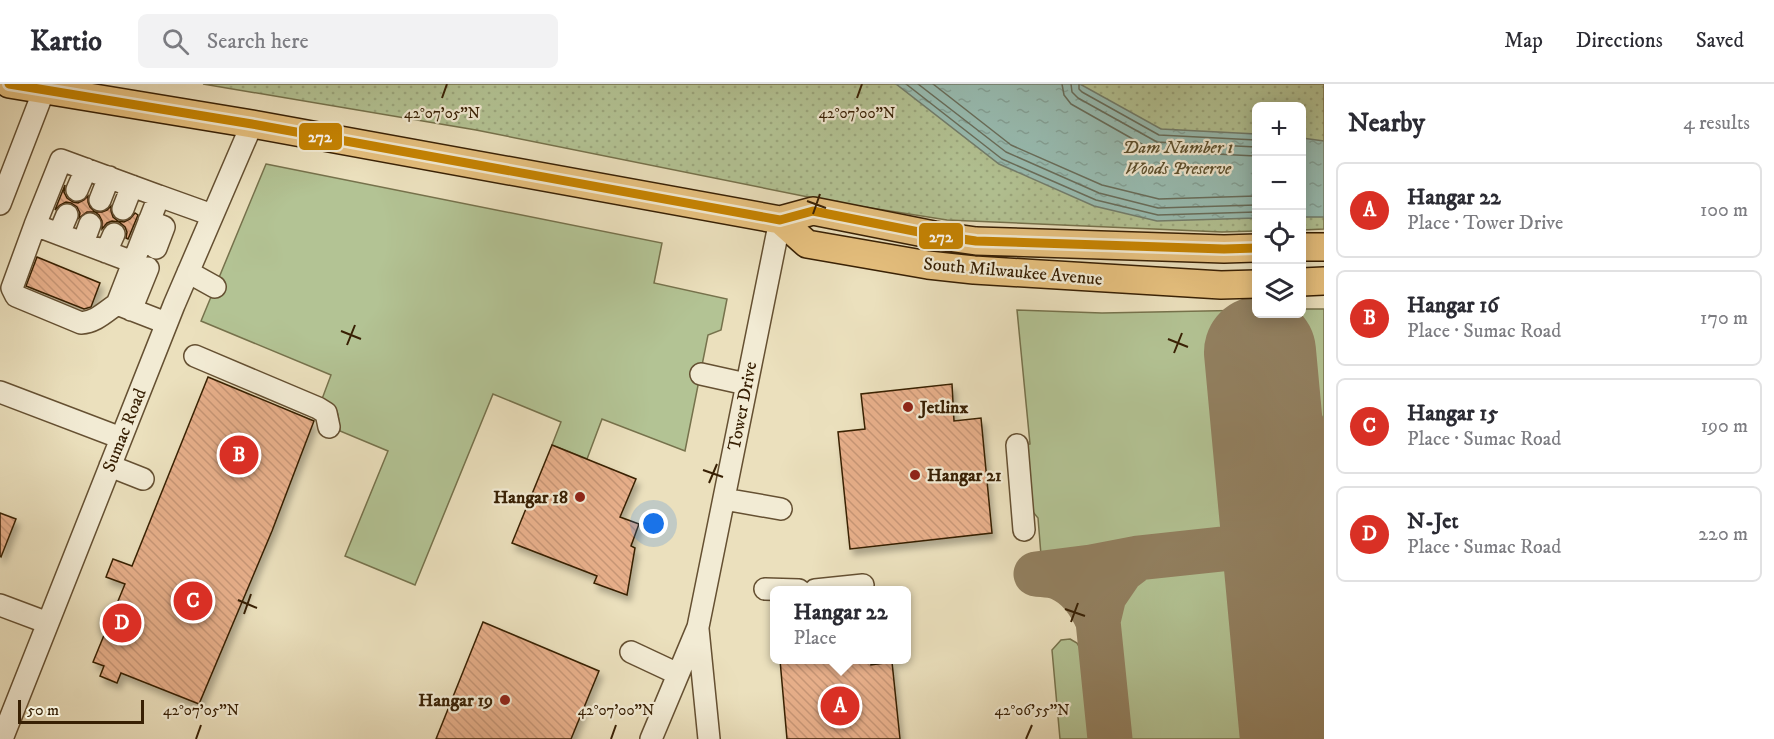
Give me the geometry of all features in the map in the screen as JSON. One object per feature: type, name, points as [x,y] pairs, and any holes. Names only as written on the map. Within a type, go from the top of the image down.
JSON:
[{"type":"main road","name":"South Milwaukee Avenue","points":[[9,84],[252,124],[780,220],[813,211],[976,241],[1252,248]]},
{"type":"main road","name":"South Milwaukee Avenue","points":[[780,220],[807,244],[928,265],[1210,285],[1252,284]]},
{"type":"main road","points":[[1306,247],[1324,247]]},
{"type":"main road","points":[[1306,282],[1324,281]]},
{"type":"street","points":[[0,204],[44,90]]},
{"type":"street","name":"Sumac Road","points":[[2,739],[166,323],[252,124]]},
{"type":"street","points":[[166,323],[124,307],[88,322],[81,322],[16,296],[12,288],[61,160],[212,215]]},
{"type":"street","points":[[77,190],[86,168]]},
{"type":"street","points":[[100,200],[109,177]]},
{"type":"street","points":[[123,209],[132,186]]},
{"type":"street","points":[[124,307],[140,265],[149,221],[159,196]]},
{"type":"street","name":"Tower Drive","points":[[651,739],[698,627],[780,220]]},
{"type":"street","points":[[149,221],[164,227],[156,248]]},
{"type":"street","points":[[35,225],[63,225],[87,234],[110,243],[140,265]]},
{"type":"street","points":[[188,272],[215,287]]},
{"type":"street","points":[[195,356],[318,408],[327,413],[329,427]]},
{"type":"street","points":[[701,374],[746,384]]},
{"type":"street","points":[[0,392],[121,438]]},
{"type":"street","points":[[1017,445],[1024,530]]},
{"type":"street","points":[[110,466],[143,479]]},
{"type":"street","points":[[724,499],[782,509]]},
{"type":"street","points":[[855,586],[863,585]]},
{"type":"street","points":[[765,590],[770,590]]},
{"type":"street","points":[[0,605],[48,623]]},
{"type":"street","name":"Tower Drive","points":[[698,627],[709,739]]},
{"type":"street","points":[[631,652],[678,674]]},
{"type":"green space","name":"Dam Number 1 Woods Preserve","points":[[203,84],[1324,84],[1324,229],[1306,230],[1306,102],[1252,102],[1252,231],[1222,232],[947,220],[833,202],[476,130]]},
{"type":"green space","points":[[266,164],[662,243],[654,283],[727,299],[721,330],[708,335],[685,451],[602,419],[587,459],[552,445],[561,422],[493,394],[415,585],[345,556],[388,451],[340,431],[335,408],[322,399],[331,375],[201,321]]},
{"type":"green space","points":[[1306,309],[1324,309],[1324,447],[1294,394],[1293,373],[1298,359],[1298,347],[1294,336],[1286,328],[1265,325],[1252,331],[1243,339],[1240,347],[1252,489],[1241,516],[1229,527],[1203,539],[1041,555],[1038,518],[1033,512],[1026,445],[1030,444],[1017,310],[1102,313],[1252,310],[1252,318],[1306,318]]},
{"type":"green space","points":[[1286,422],[1324,485],[1324,525],[1310,525],[1291,507],[1284,425]]},
{"type":"green space","points":[[1324,553],[1324,739],[1313,739],[1298,580],[1310,559]]},
{"type":"green space","points":[[1214,565],[1244,577],[1254,587],[1264,603],[1277,739],[1129,739],[1117,618],[1124,598],[1135,584],[1151,573],[1162,569]]},
{"type":"green space","points":[[1070,639],[1077,643],[1082,651],[1091,739],[1060,739],[1052,650],[1061,640]]},
{"type":"water","points":[[896,84],[1080,84],[1161,129],[1252,134],[1252,218],[1157,221],[1094,206],[999,164]]},
{"type":"water","points":[[1306,139],[1324,141],[1324,217],[1306,217]]},
{"type":"building","points":[[65,185],[64,192],[67,198],[78,203],[88,196],[90,207],[95,212],[87,212],[79,218],[80,213],[77,207],[66,202],[55,210]]},
{"type":"building","points":[[111,206],[113,217],[124,222],[135,213],[138,215],[128,239],[125,227],[119,222],[107,223],[102,229],[102,221],[95,212],[102,212]]},
{"type":"building","points":[[37,257],[100,283],[91,307],[84,309],[26,286]]},
{"type":"building","points":[[208,377],[314,421],[272,531],[199,704],[121,673],[117,683],[100,676],[104,666],[93,662],[125,584],[106,577],[113,559],[132,566]]},
{"type":"building","name":"Hangar 21","points":[[952,384],[954,421],[981,418],[992,533],[850,549],[838,432],[865,429],[861,394]]},
{"type":"building","name":"Hangar 18","points":[[552,445],[636,479],[620,517],[639,524],[631,546],[635,548],[627,595],[594,583],[597,576],[512,543]]},
{"type":"building","points":[[0,513],[16,519],[1,557],[0,556]]},
{"type":"building","name":"Hangar 19","points":[[483,622],[599,671],[571,739],[436,739]]},
{"type":"building","points":[[780,664],[892,664],[900,739],[787,739]]},
{"type":"taxiway","points":[[1263,382],[1280,388],[1324,463]]},
{"type":"taxiway","points":[[1036,574],[1138,558],[1324,538]]},
{"type":"taxiway","points":[[1227,548],[1248,555],[1266,565],[1282,589],[1291,559],[1316,539]]},
{"type":"taxiway","points":[[1036,574],[1067,581],[1078,590],[1098,621],[1104,596],[1121,571],[1138,558]]},
{"type":"taxiway","points":[[1098,621],[1110,739]]},
{"type":"runway","points":[[1260,352],[1296,739]]},
{"type":"transit line","name":"272","points":[[9,84],[252,124],[780,220],[813,211],[976,241],[1252,248]]},
{"type":"place","name":"Jetlinx","points":[[908,407]]},
{"type":"place","name":"Hangar 16","points":[[239,455]]},
{"type":"place","name":"Hangar 21","points":[[915,475]]},
{"type":"place","name":"Hangar 18","points":[[580,497]]},
{"type":"place","name":"Hangar 15","points":[[193,601]]},
{"type":"place","name":"N-Jet","points":[[122,623]]},
{"type":"place","name":"Hangar 19","points":[[505,700]]},
{"type":"place","name":"Hangar 22","points":[[840,706]]}]
